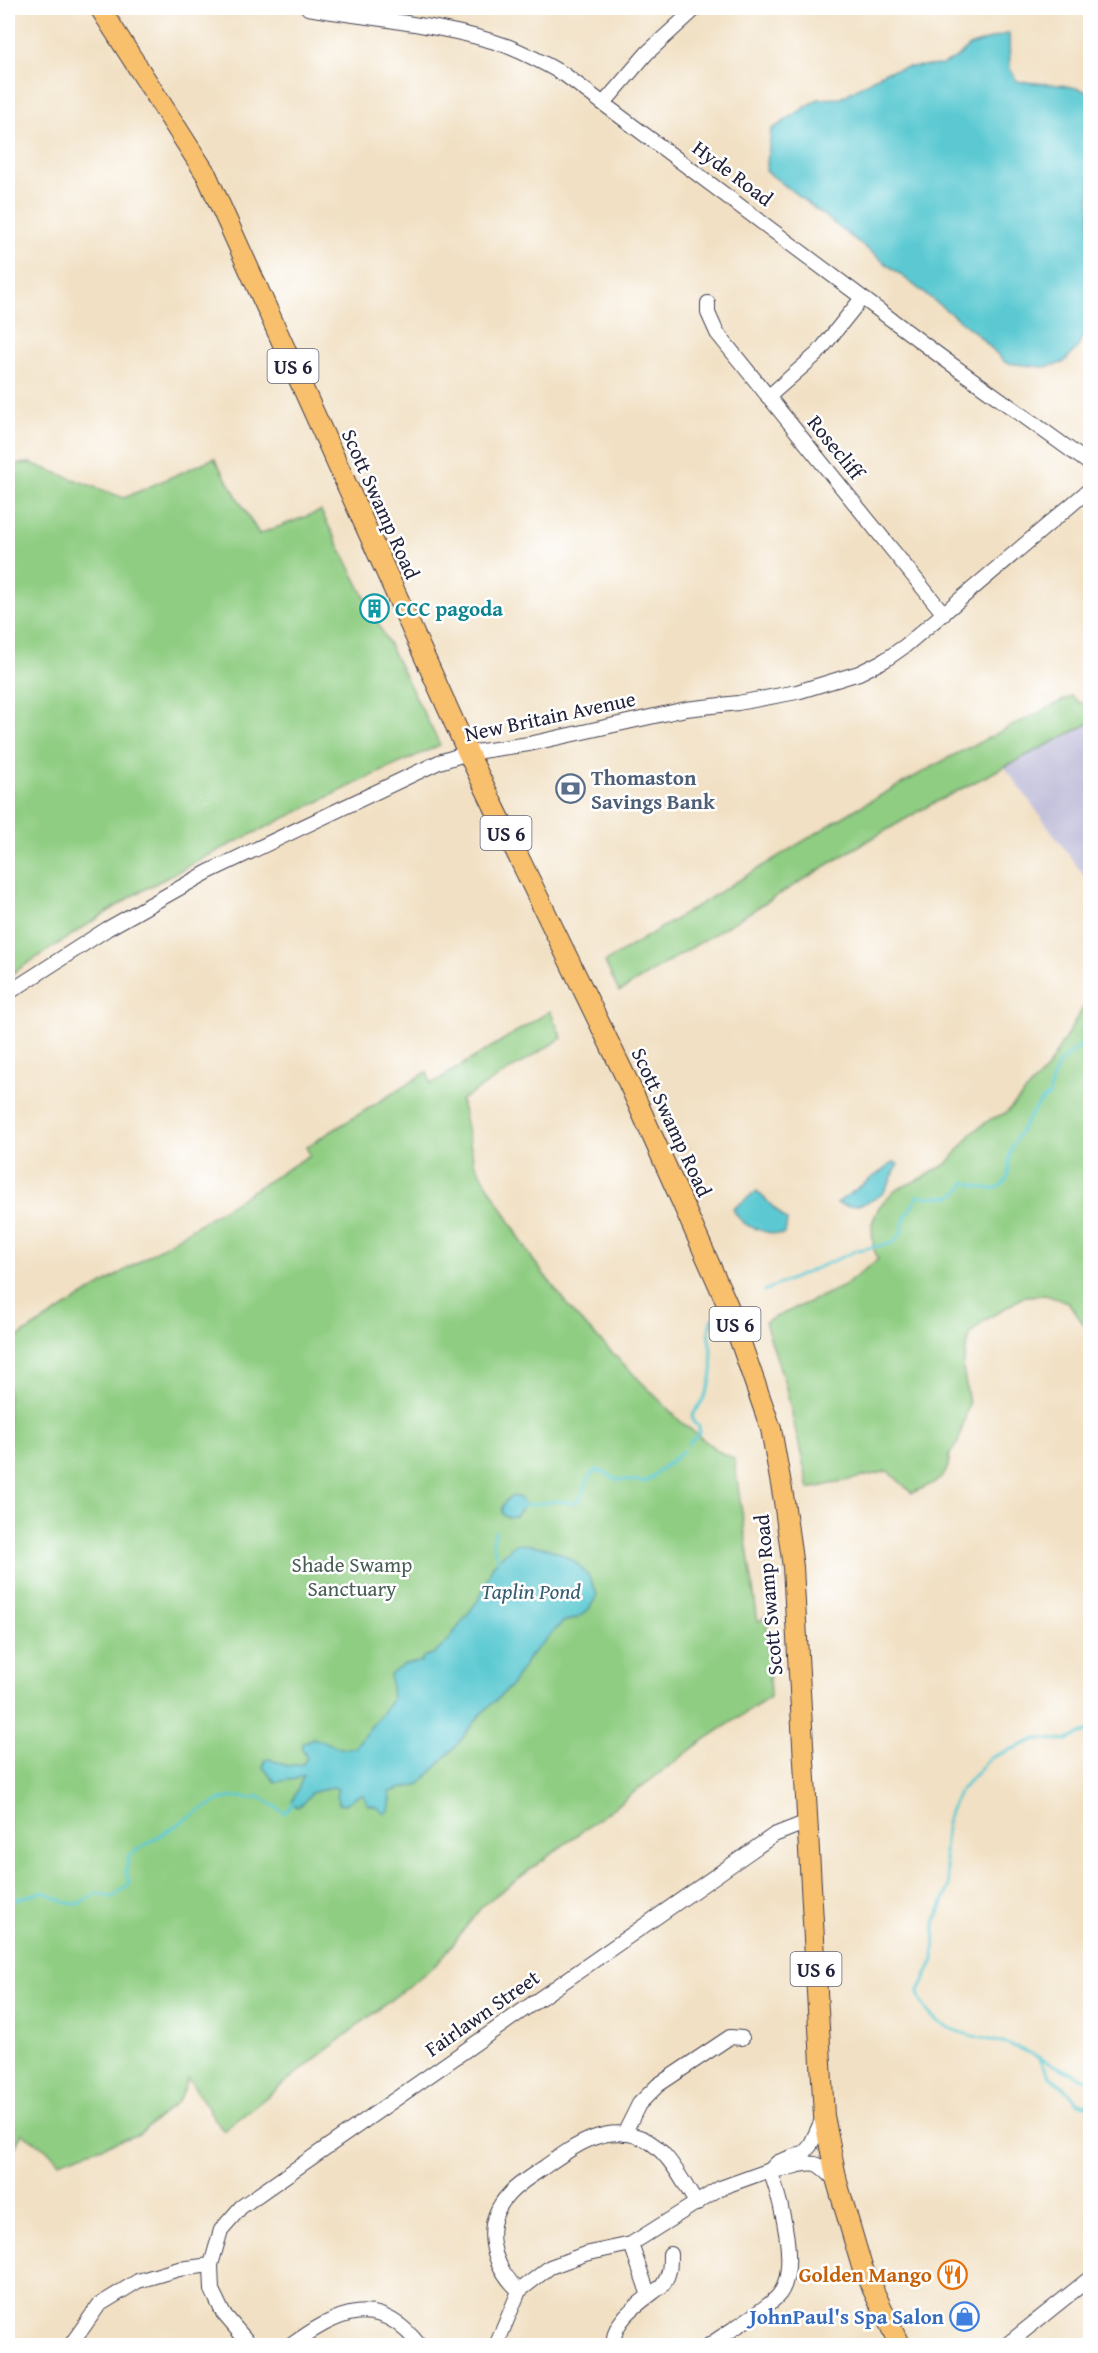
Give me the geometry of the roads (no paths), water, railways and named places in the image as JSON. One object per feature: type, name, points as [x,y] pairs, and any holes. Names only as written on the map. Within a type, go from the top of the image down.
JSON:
[{"type":"highway","name":"Scott Swamp Road","points":[[100,8],[206,174],[468,753],[629,1084],[728,1306],[771,1429],[793,1567],[824,2116],[837,2182],[862,2267],[900,2346]]},
{"type":"street","name":"Hyde Road","points":[[308,8],[458,33],[506,46],[537,59],[604,103],[862,298],[1090,464]]},
{"type":"street","points":[[604,103],[647,52],[696,8]]},
{"type":"street","points":[[768,397],[818,353],[862,298]]},
{"type":"street","name":"Rosecliff","points":[[708,303],[708,313],[717,333],[944,614]]},
{"type":"street","name":"New Britain Avenue","points":[[8,993],[107,929],[208,872],[439,762],[468,753],[496,751],[686,709],[738,703],[797,692],[872,667],[905,646],[1090,489]]},
{"type":"street","name":"Fairlawn Street","points":[[211,2265],[221,2230],[241,2207],[774,1834],[807,1822]]},
{"type":"street","points":[[624,2134],[639,2104],[658,2085],[730,2037],[742,2038]]},
{"type":"street","points":[[770,2170],[778,2162],[805,2152],[824,2116]]},
{"type":"street","points":[[519,2291],[507,2280],[495,2257],[492,2231],[500,2206],[517,2187],[578,2144],[599,2135],[624,2134],[644,2139],[671,2162],[697,2204]]},
{"type":"street","points":[[496,2346],[519,2291],[550,2267],[585,2254],[631,2244],[720,2188],[770,2170],[781,2171],[814,2163],[837,2182]]},
{"type":"street","points":[[708,2346],[776,2298],[787,2282],[787,2255],[782,2212],[770,2170]]},
{"type":"street","points":[[631,2244],[649,2296]]},
{"type":"street","points":[[614,2346],[613,2337],[618,2324],[667,2278],[670,2270],[670,2254]]},
{"type":"street","points":[[70,2346],[99,2306],[138,2281],[179,2269],[211,2265],[212,2290],[223,2313],[251,2346]]},
{"type":"street","points":[[1005,2346],[1090,2278]]},
{"type":"street","points":[[290,2346],[318,2325],[345,2314],[359,2312],[376,2312],[390,2317],[403,2327],[420,2346]]},
{"type":"water","points":[[1009,33],[1010,69],[1017,81],[1063,85],[1090,93],[1090,320],[1078,347],[1063,363],[1044,367],[1006,363],[976,333],[766,171],[771,130],[818,99],[841,98],[885,72],[908,67],[942,65],[957,58],[969,46]]},
{"type":"water","points":[[894,1162],[898,1164],[882,1194],[860,1204],[848,1206],[837,1203]]},
{"type":"water","points":[[757,1191],[787,1221],[785,1234],[756,1229],[745,1224],[736,1214],[733,1209]]},
{"type":"water","points":[[512,1496],[520,1498],[525,1505],[516,1516],[509,1518],[503,1515],[502,1507]]},
{"type":"water","name":"Taplin Pond","points":[[515,1544],[542,1547],[566,1556],[576,1563],[592,1583],[597,1596],[589,1609],[578,1618],[563,1622],[531,1655],[510,1687],[480,1715],[457,1745],[420,1784],[389,1792],[391,1799],[389,1810],[384,1814],[377,1807],[368,1805],[363,1795],[344,1805],[339,1804],[336,1796],[338,1789],[333,1787],[311,1793],[304,1803],[297,1807],[292,1802],[304,1775],[296,1779],[275,1782],[263,1767],[265,1760],[269,1759],[287,1766],[303,1764],[307,1758],[302,1749],[302,1743],[313,1738],[344,1749],[354,1748],[392,1700],[390,1675],[404,1664],[421,1662],[423,1657],[435,1653],[447,1642],[479,1599],[493,1565]]},
{"type":"waterway","points":[[764,1291],[858,1250],[893,1243],[901,1234],[904,1220],[918,1196],[951,1196],[957,1193],[965,1182],[988,1189],[1003,1184],[1008,1175],[1012,1148],[1032,1113],[1049,1096],[1059,1063],[1090,1038]]},
{"type":"waterway","points":[[688,1444],[699,1433],[699,1426],[694,1423],[692,1416],[710,1384],[713,1365],[709,1332],[712,1319]]},
{"type":"waterway","points":[[523,1506],[555,1501],[575,1503],[596,1470],[616,1479],[646,1482],[683,1451]]},
{"type":"waterway","points":[[496,1531],[493,1539],[500,1562]]},
{"type":"waterway","points":[[1090,1730],[1067,1740],[1037,1739],[990,1758],[960,1791],[949,1811],[946,1829],[944,1852],[949,1887],[935,1923],[934,1960],[918,1993],[925,2009],[948,2028],[1009,2045],[1090,2080]]},
{"type":"waterway","points":[[8,1904],[43,1892],[67,1903],[78,1904],[97,1893],[113,1897],[129,1884],[126,1870],[128,1856],[220,1800],[259,1796],[285,1813],[296,1801]]},
{"type":"waterway","points":[[1039,2059],[1048,2075],[1063,2086],[1078,2103],[1090,2106]]},
{"type":"place","name":"CCC pagoda","points":[[374,608]]},
{"type":"place","name":"Thomaston Savings Bank","points":[[570,789]]},
{"type":"place","name":"Golden Mango","points":[[953,2274]]},
{"type":"place","name":"JohnPaul's Spa Salon","points":[[965,2316]]},
{"type":"park label","name":"Shade Swamp Sanctuary","points":[[352,1576]]}]
